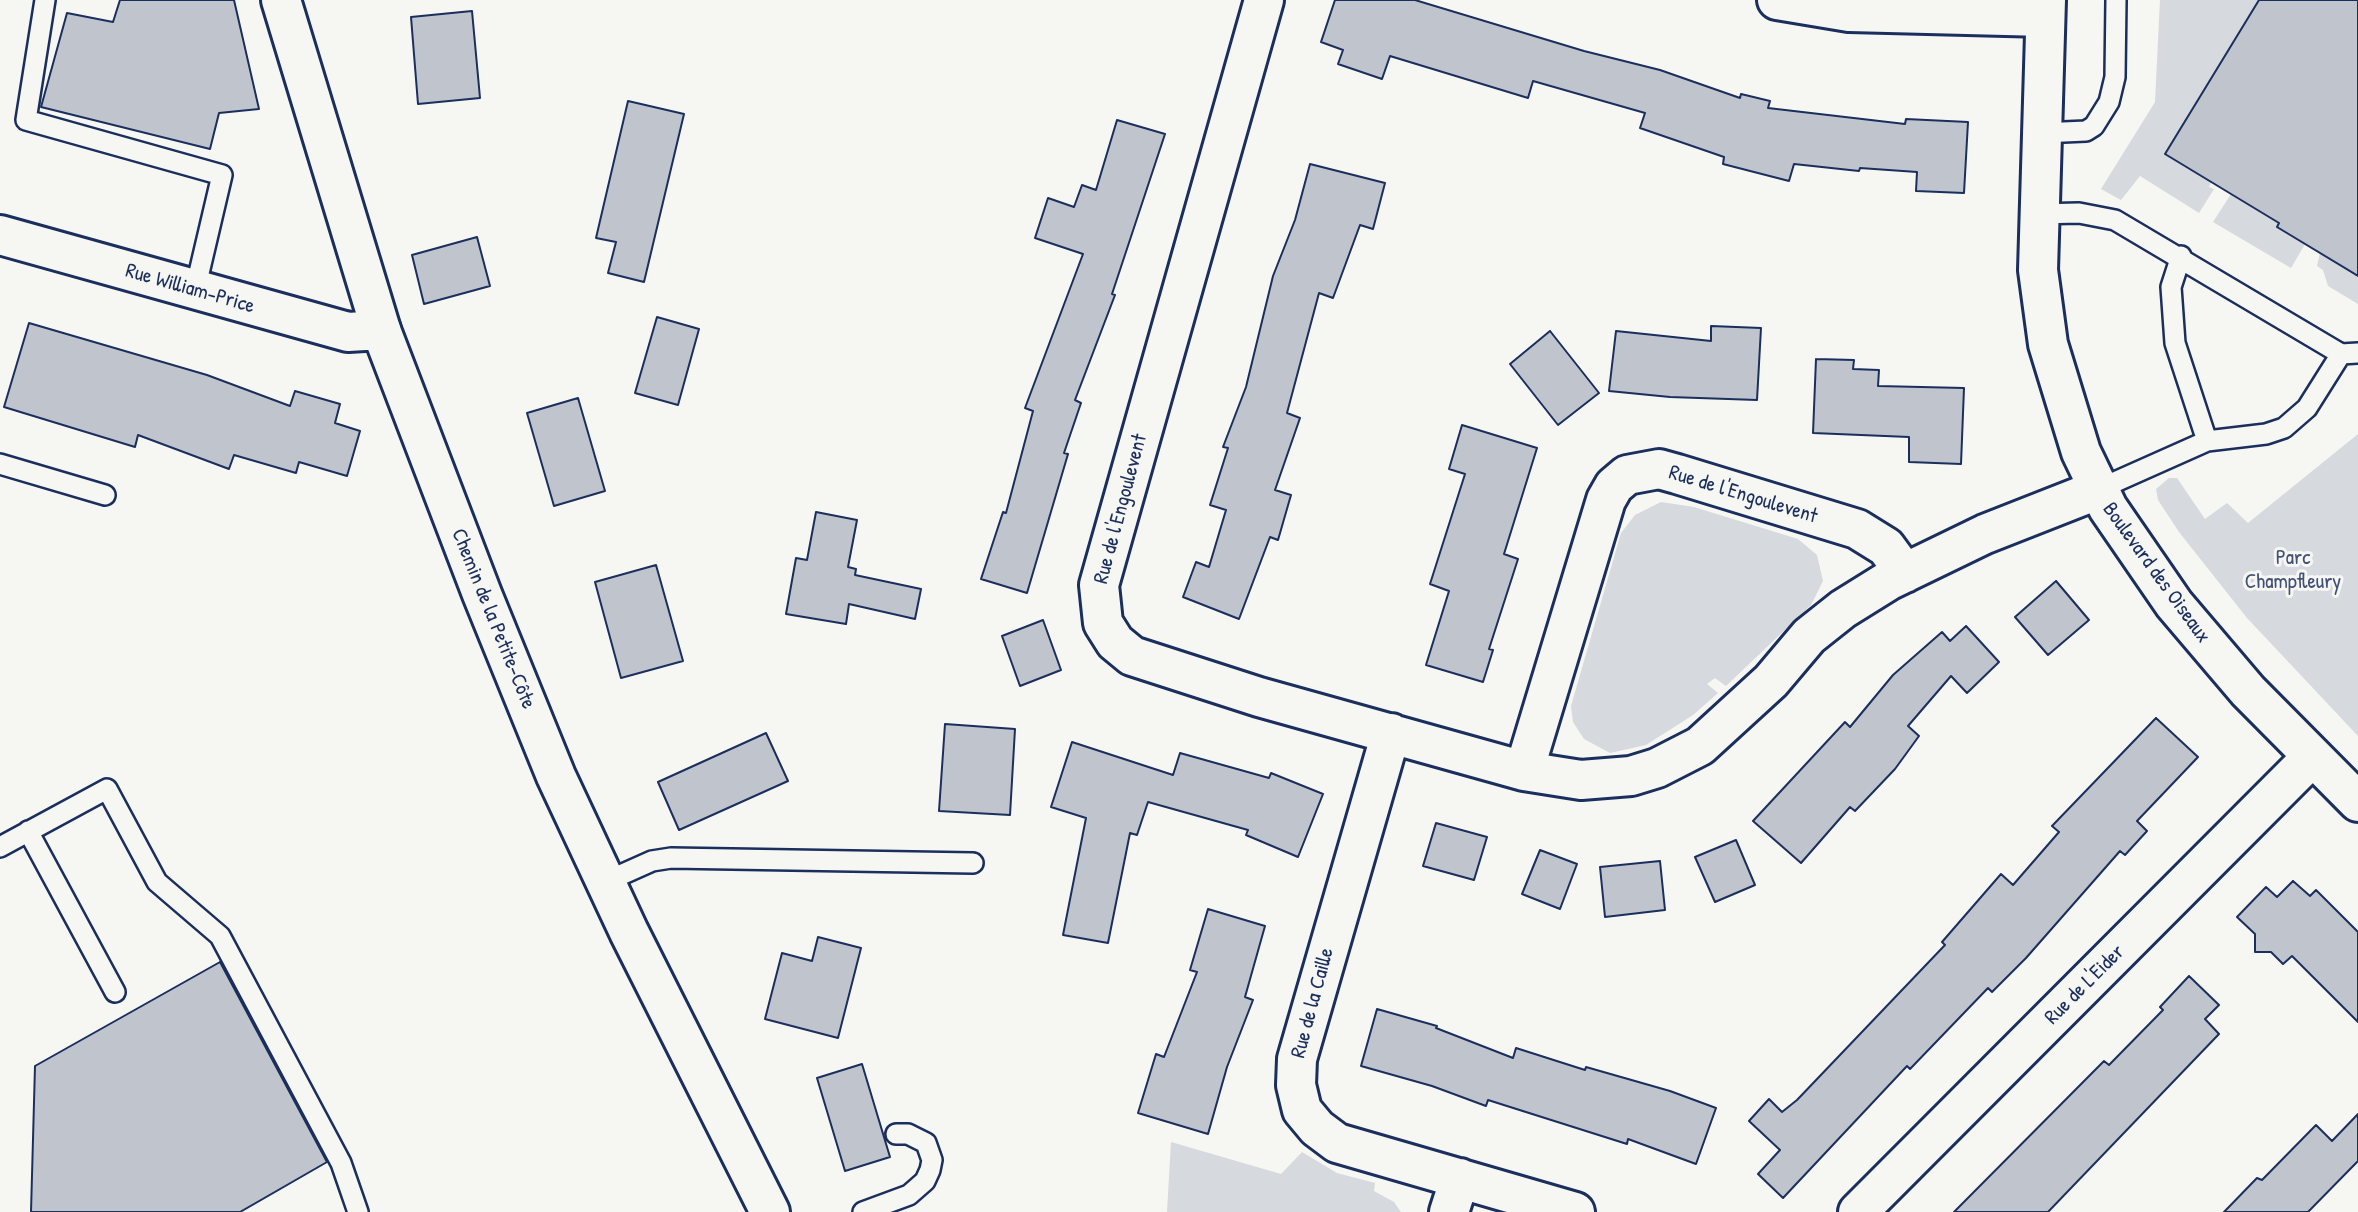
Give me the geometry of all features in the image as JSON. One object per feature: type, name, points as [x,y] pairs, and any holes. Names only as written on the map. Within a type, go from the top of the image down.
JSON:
[{"type":"street","name":"Chemin de la Petite-Côte","points":[[281,0],[381,330],[518,685],[605,882],[770,1212]]},
{"type":"street","name":"Rue de l'Engoulevent","points":[[1264,0],[1099,585],[1099,611],[1115,642],[1142,662],[1524,771],[1581,780],[1609,780],[1644,772],[1680,757],[1724,726],[1826,621],[1905,573],[1984,534],[2097,490]]},
{"type":"street","points":[[1777,0],[1849,12],[2045,9]]},
{"type":"street","name":"Boulevard des Oiseaux","points":[[2045,9],[2037,215],[2039,293],[2048,344],[2064,402],[2097,490],[2174,604],[2248,691],[2358,802]]},
{"type":"street","name":"Rue William-Price","points":[[0,235],[348,332],[381,330]]},
{"type":"street","name":"Rue de l'Engoulevent","points":[[1524,771],[1600,517],[1614,486],[1627,475],[1658,469],[1857,529],[1886,547],[1905,573]]},
{"type":"street","name":"Rue de la Caille","points":[[1391,733],[1301,1039],[1296,1085],[1302,1110],[1310,1121],[1337,1143],[1454,1195],[1575,1212]]},
{"type":"street","name":"Rue de L'Eider","points":[[1858,1212],[2312,757]]},
{"type":"lane","points":[[44,0],[26,120],[222,175],[195,290]]},
{"type":"lane","points":[[2041,133],[2086,131],[2094,126],[2109,102],[2115,77],[2116,0]]},
{"type":"lane","points":[[2037,215],[2079,213],[2115,220],[2349,353],[2307,408],[2284,428],[2266,434],[2207,441],[2097,490]]},
{"type":"lane","points":[[2181,256],[2171,287],[2175,343],[2182,374],[2207,441]]},
{"type":"lane","points":[[0,464],[105,495]]},
{"type":"lane","points":[[0,847],[107,789],[157,882],[220,936],[341,1163],[358,1212]]},
{"type":"lane","points":[[28,831],[115,992]]},
{"type":"lane","points":[[605,882],[652,861],[694,857],[973,863]]},
{"type":"lane","points":[[863,1212],[918,1189],[930,1170],[932,1160],[926,1143],[908,1135],[896,1134]]},
{"type":"green space","points":[[2160,0],[2259,0],[2165,153],[2211,182],[2209,187],[2214,189],[2199,213],[2140,176],[2121,200],[2101,189],[2155,102]]},
{"type":"green space","points":[[2231,194],[2291,203],[2277,227],[2305,244],[2291,268],[2213,222]]},
{"type":"green space","points":[[2320,253],[2358,276],[2358,304],[2328,286],[2323,270],[2317,266]]},
{"type":"green space","name":"Parc Champfleury","points":[[2358,434],[2358,736],[2247,618],[2179,532],[2158,500],[2156,489],[2169,478],[2177,478],[2205,519],[2227,503],[2248,523]]},
{"type":"green space","points":[[1661,502],[1694,507],[1798,539],[1817,555],[1823,581],[1811,605],[1726,686],[1715,678],[1707,684],[1718,693],[1693,715],[1646,745],[1610,753],[1584,739],[1573,722],[1571,706],[1621,533],[1635,515]]},
{"type":"green space","points":[[1171,1142],[1281,1174],[1302,1152],[1337,1173],[1375,1183],[1374,1191],[1394,1202],[1401,1212],[1167,1212]]},
{"type":"building","points":[[120,0],[234,0],[259,109],[219,113],[210,149],[41,107],[67,13],[113,22]]},
{"type":"building","points":[[1335,0],[1415,0],[1584,51],[1660,70],[1740,98],[1741,94],[1770,101],[1768,108],[1905,124],[1906,119],[1968,122],[1964,193],[1916,191],[1917,172],[1860,168],[1859,171],[1794,164],[1789,181],[1723,164],[1724,157],[1640,128],[1645,113],[1533,81],[1528,98],[1390,56],[1382,79],[1338,64],[1343,50],[1321,42]]},
{"type":"building","points":[[2259,0],[2358,0],[2358,276],[2277,227],[2279,223],[2165,154]]},
{"type":"building","points":[[472,11],[480,98],[418,104],[411,17]]},
{"type":"building","points":[[628,101],[684,114],[644,282],[608,273],[616,242],[596,238]]},
{"type":"building","points":[[1117,120],[1165,134],[1112,294],[1115,295],[1075,400],[1081,403],[1064,453],[1068,454],[1027,593],[981,579],[1003,512],[1006,513],[1033,411],[1025,408],[1083,254],[1035,238],[1048,198],[1074,207],[1082,185],[1096,190]]},
{"type":"building","points":[[1310,164],[1385,183],[1373,229],[1360,225],[1333,298],[1319,293],[1287,413],[1300,418],[1275,490],[1291,495],[1278,540],[1270,537],[1239,619],[1183,597],[1196,562],[1209,567],[1226,510],[1210,505],[1228,448],[1223,447],[1246,387],[1273,276],[1295,220]]},
{"type":"building","points":[[477,237],[490,286],[424,304],[412,255]]},
{"type":"building","points":[[657,317],[699,329],[678,405],[635,393]]},
{"type":"building","points":[[29,323],[207,375],[290,406],[295,391],[340,404],[335,423],[360,431],[347,476],[299,462],[296,473],[234,455],[229,469],[138,435],[135,447],[4,407]]},
{"type":"building","points":[[1711,326],[1761,328],[1757,400],[1670,397],[1609,391],[1616,331],[1711,341]]},
{"type":"building","points":[[1550,331],[1599,393],[1558,425],[1510,364]]},
{"type":"building","points":[[1816,359],[1854,360],[1853,369],[1879,370],[1878,386],[1964,388],[1961,464],[1909,462],[1909,437],[1813,433]]},
{"type":"building","points":[[578,398],[605,491],[554,506],[527,413]]},
{"type":"building","points":[[1462,425],[1537,448],[1504,554],[1518,559],[1489,649],[1493,650],[1483,682],[1426,665],[1449,591],[1430,584],[1465,474],[1449,469]]},
{"type":"building","points":[[816,512],[857,520],[848,567],[856,569],[855,575],[921,589],[915,619],[849,604],[846,624],[786,614],[796,558],[807,560]]},
{"type":"building","points":[[656,565],[683,661],[621,678],[595,582]]},
{"type":"building","points":[[2056,581],[2089,620],[2048,655],[2015,617]]},
{"type":"building","points":[[1043,620],[1061,670],[1020,686],[1002,636]]},
{"type":"building","points":[[1966,626],[1999,662],[1967,693],[1951,676],[1908,726],[1919,736],[1895,769],[1855,811],[1850,807],[1801,863],[1753,821],[1845,722],[1850,727],[1893,675],[1942,632],[1950,641]]},
{"type":"building","points":[[2156,718],[2198,757],[2137,821],[2147,831],[2125,855],[2120,851],[2026,958],[1992,992],[1988,988],[1910,1069],[1907,1066],[1783,1198],[1758,1174],[1780,1150],[1749,1121],[1769,1099],[1782,1112],[1797,1100],[1945,945],[1942,942],[2001,874],[2013,885],[2059,832],[2052,826]]},
{"type":"building","points":[[945,724],[1015,729],[1010,815],[939,811]]},
{"type":"building","points":[[766,733],[788,781],[679,830],[658,782]]},
{"type":"building","points":[[1072,742],[1173,775],[1180,753],[1269,778],[1271,773],[1323,794],[1298,857],[1246,835],[1248,830],[1148,802],[1137,835],[1130,833],[1108,943],[1063,935],[1086,818],[1051,807]]},
{"type":"building","points":[[1436,823],[1487,837],[1474,880],[1423,866]]},
{"type":"building","points":[[1736,840],[1755,885],[1715,902],[1695,857]]},
{"type":"building","points":[[1540,850],[1577,864],[1560,909],[1522,894]]},
{"type":"building","points":[[1660,861],[1665,910],[1605,917],[1600,867]]},
{"type":"building","points":[[2293,881],[2310,896],[2316,890],[2358,932],[2358,1022],[2292,956],[2283,964],[2271,952],[2255,952],[2255,934],[2237,917],[2266,887],[2277,897]]},
{"type":"building","points":[[1208,909],[1265,926],[1245,997],[1253,1000],[1227,1067],[1208,1134],[1138,1113],[1156,1054],[1164,1057],[1197,972],[1190,970]]},
{"type":"building","points":[[818,937],[861,948],[838,1038],[765,1019],[782,953],[812,961]]},
{"type":"building","points":[[220,962],[327,1162],[240,1212],[31,1212],[35,1066]]},
{"type":"building","points":[[2189,976],[2219,1005],[2205,1019],[2219,1034],[2048,1212],[1954,1212],[2104,1061],[2109,1065],[2163,1010],[2160,1007]]},
{"type":"building","points":[[1377,1009],[1437,1026],[1436,1028],[1513,1058],[1516,1048],[1585,1070],[1586,1067],[1670,1091],[1716,1108],[1696,1164],[1628,1139],[1627,1144],[1488,1100],[1486,1106],[1432,1086],[1361,1066]]},
{"type":"building","points":[[862,1064],[890,1157],[845,1171],[817,1078]]},
{"type":"building","points":[[2358,1114],[2358,1161],[2308,1212],[2224,1212],[2257,1178],[2262,1180],[2316,1125],[2332,1141]]}]
